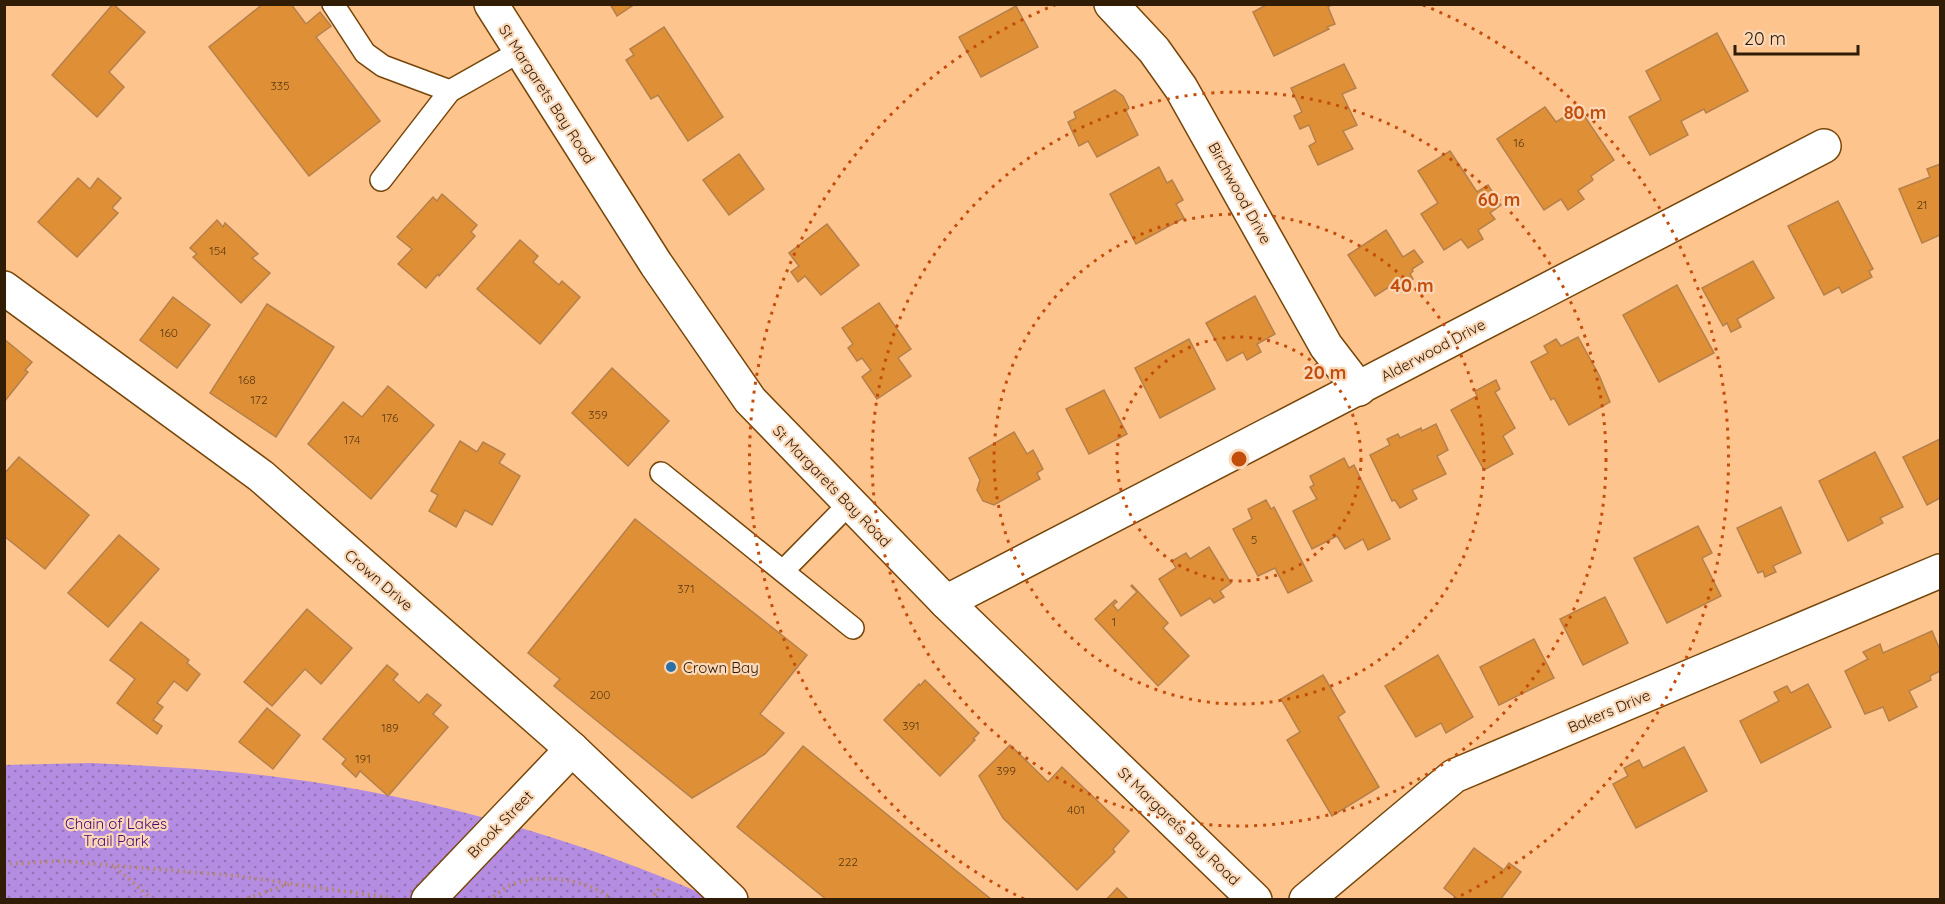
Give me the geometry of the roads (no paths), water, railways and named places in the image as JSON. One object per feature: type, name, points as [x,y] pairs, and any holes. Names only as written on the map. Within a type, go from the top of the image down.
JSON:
[{"type":"street","name":"St Margarets Bay Road","points":[[491,4],[656,264],[750,400],[946,602],[1255,900]]},
{"type":"street","name":"Birchwood Drive","points":[[1111,4],[1154,50],[1181,88],[1326,346],[1359,389]]},
{"type":"street","name":"Alderwood Drive","points":[[946,602],[1824,146]]},
{"type":"street","name":"Crown Drive","points":[[4,288],[261,476],[572,749],[731,900]]},
{"type":"street","name":"Bakers Drive","points":[[1306,900],[1454,777],[1941,571]]},
{"type":"street","name":"Brook Street","points":[[428,900],[572,749]]},
{"type":"lane","points":[[333,4],[364,53],[383,66],[450,91]]},
{"type":"lane","points":[[381,180],[450,91],[519,51]]},
{"type":"lane","points":[[661,473],[853,628]]},
{"type":"lane","points":[[783,571],[849,504]]},
{"type":"place","name":"Crown Bay","points":[[671,667]]},
{"type":"park label","name":"Chain of Lakes Trail Park","points":[[116,832]]}]
